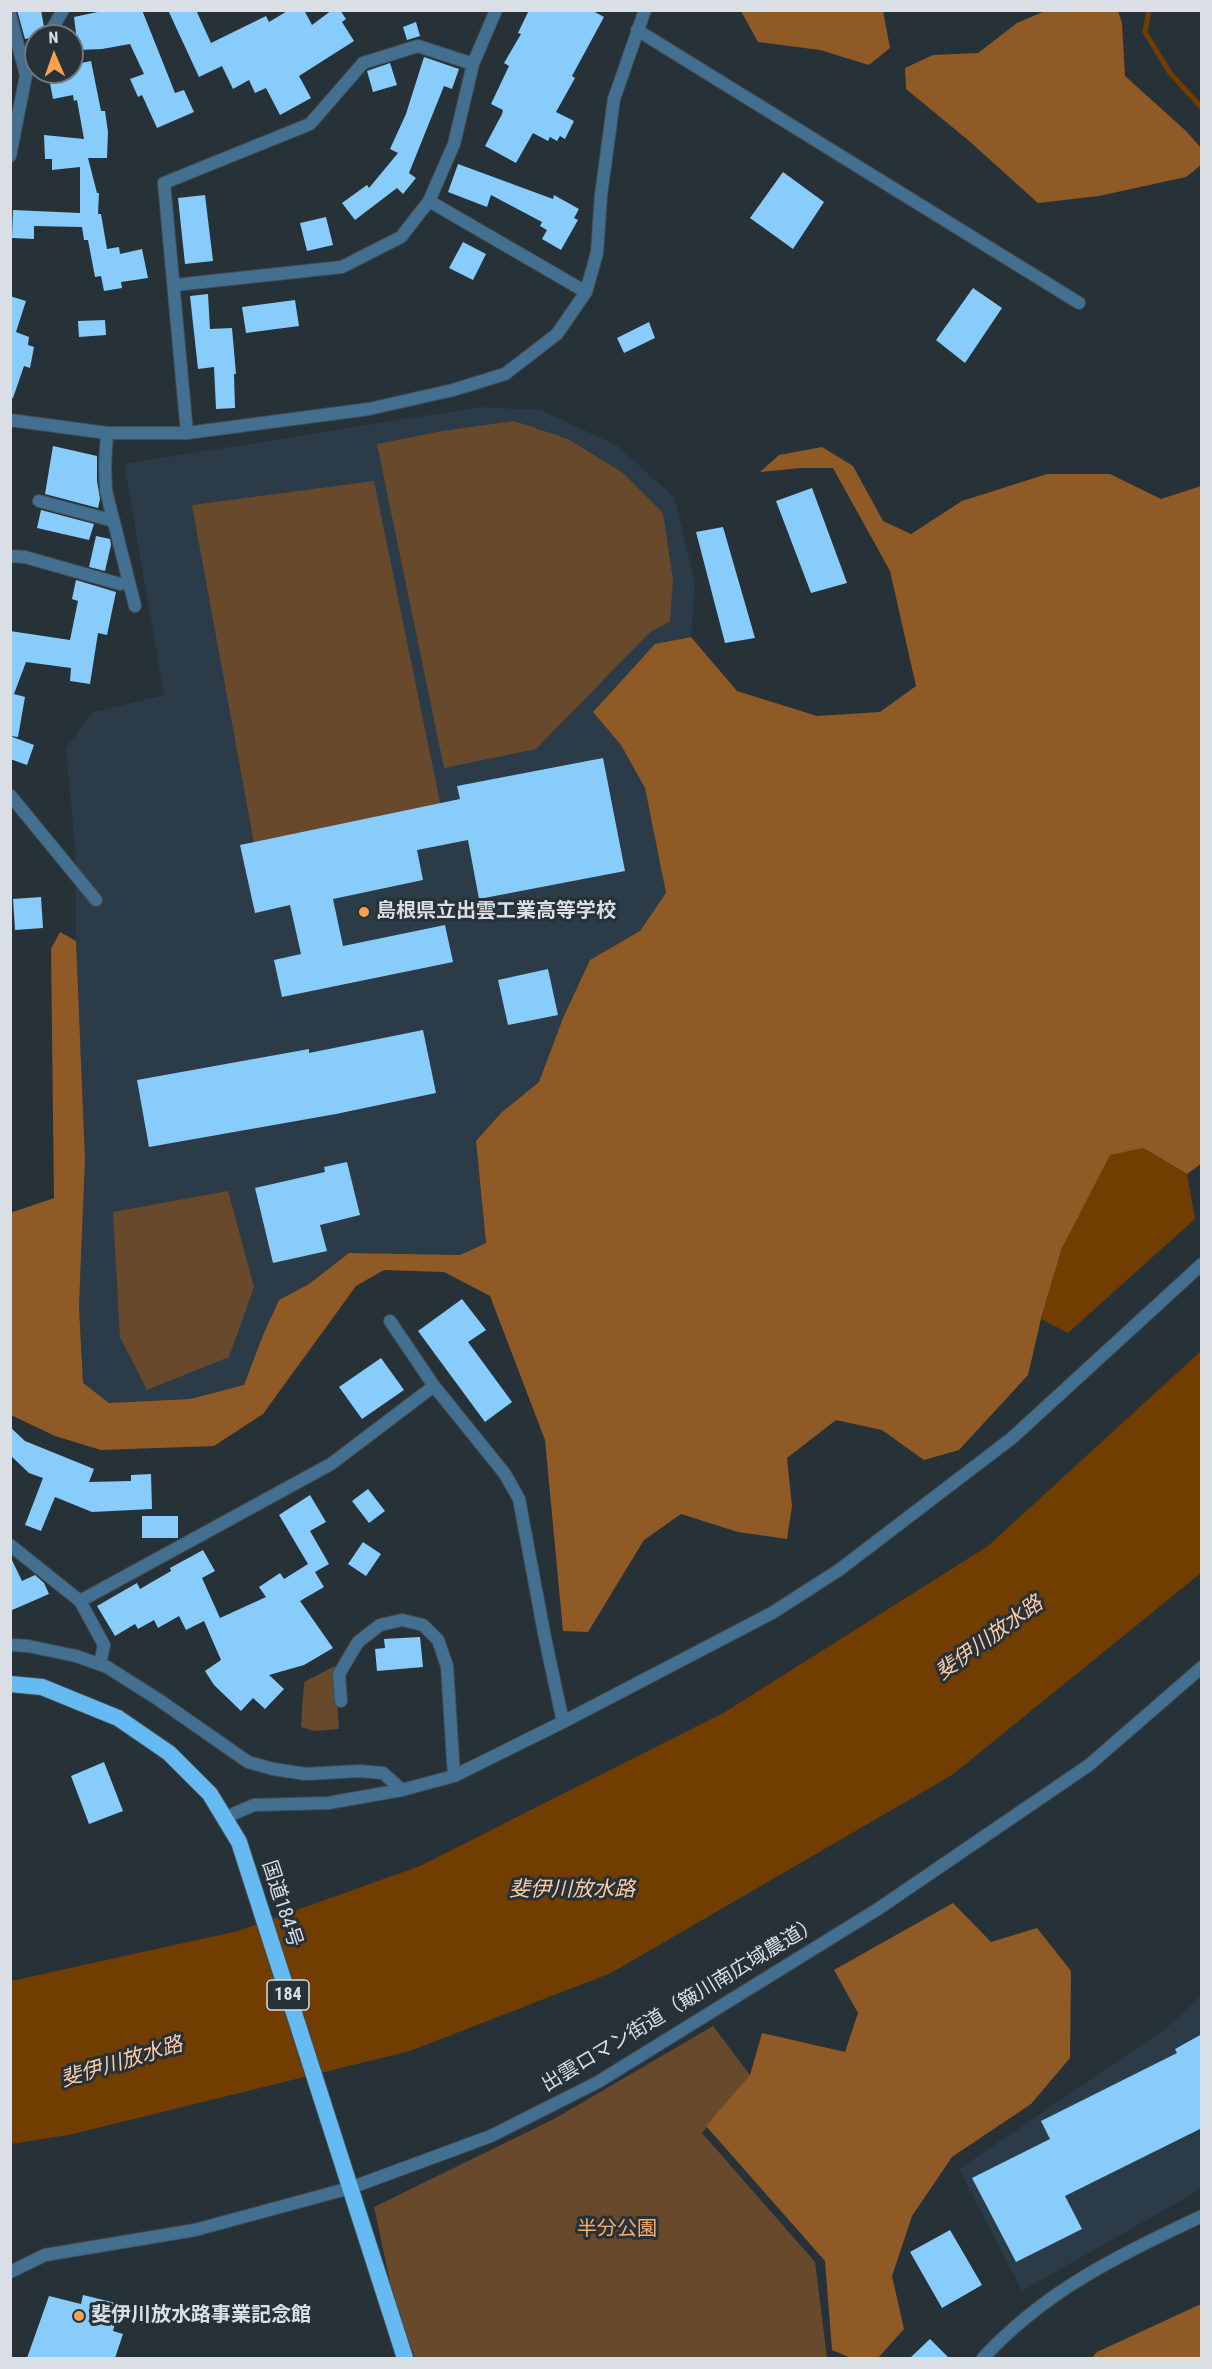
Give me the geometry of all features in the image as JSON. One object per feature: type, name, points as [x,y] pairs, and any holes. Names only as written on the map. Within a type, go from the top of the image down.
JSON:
[{"type":"highway","name":"国道184号","points":[[10,1684],[42,1686],[118,1718],[169,1753],[210,1794],[226,1818],[239,1842],[405,2358]]},
{"type":"street","points":[[55,24],[63,10]]},
{"type":"street","points":[[175,285],[342,267],[401,237],[429,201],[454,144],[473,64],[496,10]]},
{"type":"street","points":[[10,420],[107,433],[187,433],[369,409],[453,390],[505,374],[557,333],[586,292],[597,253],[601,195],[614,99],[645,10]]},
{"type":"street","points":[[10,15],[24,68]]},
{"type":"street","points":[[637,30],[1079,303]]},
{"type":"street","points":[[187,433],[164,183],[310,124],[363,63],[418,46],[473,64]]},
{"type":"street","points":[[10,156],[24,84]]},
{"type":"street","points":[[429,201],[586,292]]},
{"type":"street","points":[[107,433],[106,490],[135,606]]},
{"type":"street","points":[[39,501],[114,521]]},
{"type":"street","points":[[10,556],[25,557],[120,584],[129,582]]},
{"type":"street","points":[[10,795],[96,900]]},
{"type":"street","points":[[226,1818],[254,1805],[328,1803],[402,1790],[454,1776],[563,1722],[771,1613],[839,1570],[1012,1438],[1202,1264]]},
{"type":"street","points":[[390,1321],[434,1386],[505,1473],[519,1499],[563,1722]]},
{"type":"street","points":[[80,1600],[331,1464],[434,1386]]},
{"type":"street","points":[[10,1545],[80,1600],[104,1645],[100,1664]]},
{"type":"street","points":[[341,1701],[339,1674],[358,1641],[380,1625],[402,1620],[423,1625],[438,1640],[447,1666],[454,1776]]},
{"type":"street","points":[[10,1645],[76,1656],[100,1664],[159,1700],[248,1761],[273,1769],[306,1774],[359,1771],[383,1773],[402,1790]]},
{"type":"street","name":"出雲ロマン街道（簸川南広域農道）","points":[[10,2272],[45,2255],[195,2230],[350,2188],[491,2136],[598,2082],[878,1909],[1089,1765],[1202,1667]]},
{"type":"street","points":[[983,2358],[1010,2330],[1068,2285],[1129,2251],[1202,2216]]},
{"type":"shaded area","points":[[741,11],[883,11],[890,48],[869,65],[820,50],[758,42]]},
{"type":"shaded area","points":[[1045,11],[1118,11],[1122,23],[1125,76],[1186,131],[1201,148],[1201,165],[1186,177],[1099,196],[1038,203],[968,140],[906,89],[905,68],[933,55],[978,53],[1017,23]]},
{"type":"shaded area","name":"島根県立出雲工業高等学校","points":[[480,407],[541,410],[618,446],[674,497],[695,582],[691,637],[655,644],[593,712],[621,745],[645,788],[666,893],[640,931],[590,960],[563,1018],[539,1082],[501,1113],[476,1141],[486,1242],[460,1255],[349,1253],[309,1284],[279,1300],[244,1385],[190,1399],[109,1403],[83,1383],[79,1306],[85,1159],[76,941],[76,858],[66,748],[93,712],[164,695],[124,464]]},
{"type":"shaded area","points":[[822,447],[853,466],[883,521],[911,534],[962,501],[1047,474],[1110,474],[1161,499],[1201,486],[1201,1164],[1187,1174],[1143,1148],[1062,1248],[1041,1319],[1028,1375],[959,1450],[924,1460],[882,1430],[836,1420],[787,1458],[792,1506],[787,1539],[738,1532],[681,1514],[644,1540],[588,1632],[563,1631],[545,1440],[490,1296],[444,1272],[384,1270],[356,1286],[263,1414],[214,1446],[101,1450],[55,1436],[11,1415],[10,1213],[54,1198],[51,949],[60,932],[76,941],[85,1159],[79,1306],[83,1383],[109,1403],[190,1399],[244,1385],[279,1300],[309,1284],[349,1253],[460,1255],[486,1243],[476,1141],[501,1113],[539,1082],[563,1018],[590,960],[640,931],[666,893],[645,788],[621,745],[593,712],[655,644],[691,637],[737,691],[817,716],[880,712],[916,686],[890,571],[833,468],[760,472],[779,455]]},
{"type":"shaded area","points":[[953,1903],[991,1942],[1037,1928],[1071,1971],[1070,2058],[1031,2104],[952,2157],[912,2216],[892,2276],[904,2329],[878,2358],[851,2358],[832,2350],[825,2261],[706,2126],[750,2075],[762,2033],[845,2052],[858,2013],[834,1970]]},
{"type":"shaded area","points":[[1201,1995],[1201,2189],[1022,2291],[959,2169],[1164,2030]]},
{"type":"shaded area","points":[[1201,2304],[1201,2358],[1092,2358],[1097,2352]]},
{"type":"green space","points":[[514,421],[568,439],[623,473],[663,513],[673,580],[670,621],[649,633],[536,749],[444,768],[377,444],[442,431]]},
{"type":"green space","points":[[374,481],[442,812],[255,849],[192,505]]},
{"type":"green space","points":[[228,1191],[254,1287],[229,1357],[147,1390],[120,1337],[113,1212]]},
{"type":"green space","points":[[335,1666],[339,1729],[314,1731],[301,1727],[304,1682]]},
{"type":"green space","name":"半分公園","points":[[713,2026],[750,2075],[702,2133],[815,2262],[827,2358],[415,2358],[395,2305],[374,2207],[554,2119]]},
{"type":"water","points":[[1143,1148],[1187,1174],[1195,1219],[1068,1333],[1041,1319],[1062,1248],[1110,1155]]},
{"type":"water","name":"斐伊川放水路","points":[[1201,1351],[1201,1573],[952,1775],[611,1973],[410,2051],[69,2135],[11,2144],[11,1981],[238,1931],[420,1866],[725,1712],[988,1546]]},
{"type":"building","points":[[17,10],[41,10],[43,24],[24,24],[24,35]]},
{"type":"building","points":[[107,10],[142,10],[175,93],[184,90],[194,112],[157,128],[142,95],[138,97],[130,79],[144,74],[130,44],[84,50],[84,24],[75,24],[74,17]]},
{"type":"building","points":[[168,10],[196,10],[211,43],[266,16],[269,22],[289,10],[304,10],[312,25],[332,10],[340,10],[346,19],[342,22],[354,41],[299,76],[311,98],[280,115],[266,88],[255,93],[249,80],[233,89],[222,66],[199,77]]},
{"type":"building","points":[[529,10],[591,10],[604,17],[572,76],[575,78],[556,112],[574,121],[565,139],[560,136],[557,141],[550,137],[548,141],[533,133],[516,163],[485,146],[503,110],[491,104],[509,66],[504,63],[521,34],[518,33]]},
{"type":"building","points":[[416,22],[420,36],[407,40],[403,27]]},
{"type":"building","points":[[424,57],[459,69],[452,89],[444,86],[409,173],[416,178],[403,194],[397,188],[355,220],[342,203],[367,185],[369,188],[398,153],[390,149],[406,114]]},
{"type":"building","points":[[91,61],[101,111],[105,111],[108,132],[107,158],[88,158],[97,193],[99,193],[98,214],[101,214],[107,249],[119,247],[120,254],[142,249],[148,278],[121,282],[122,288],[104,291],[101,276],[95,277],[88,240],[84,240],[82,227],[34,226],[34,239],[12,238],[13,210],[80,213],[80,167],[52,170],[52,159],[45,159],[44,135],[84,139],[77,100],[74,101],[73,95],[53,99],[50,84],[84,84],[84,62]]},
{"type":"building","points":[[390,63],[397,85],[373,92],[367,71]]},
{"type":"building","points":[[458,164],[553,199],[554,195],[579,209],[574,218],[578,220],[561,250],[542,239],[547,230],[540,226],[542,222],[491,195],[487,207],[448,192]]},
{"type":"building","points":[[783,172],[824,202],[793,249],[750,218]]},
{"type":"building","points":[[205,195],[213,261],[185,264],[178,198]]},
{"type":"building","points":[[326,217],[333,245],[307,251],[300,223]]},
{"type":"building","points":[[463,242],[486,254],[473,280],[449,268]]},
{"type":"building","points":[[973,288],[1002,308],[965,363],[936,340]]},
{"type":"building","points":[[208,294],[210,329],[232,328],[236,374],[234,374],[235,408],[216,409],[214,367],[198,369],[190,296]]},
{"type":"building","points":[[10,296],[26,301],[16,332],[29,337],[28,345],[34,347],[30,368],[24,366],[13,398],[10,398]]},
{"type":"building","points":[[295,300],[299,326],[246,333],[242,307]]},
{"type":"building","points":[[105,320],[106,335],[79,337],[78,321]]},
{"type":"building","points":[[649,322],[655,338],[624,353],[617,338]]},
{"type":"building","points":[[53,446],[97,456],[100,499],[98,508],[45,494]]},
{"type":"building","points":[[812,488],[847,583],[811,593],[776,501]]},
{"type":"building","points":[[41,510],[94,524],[89,540],[37,528]]},
{"type":"building","points":[[723,527],[755,638],[725,643],[696,532]]},
{"type":"building","points":[[96,536],[110,539],[111,545],[105,571],[89,567]]},
{"type":"building","points":[[76,580],[116,592],[107,635],[98,633],[90,684],[70,681],[71,668],[26,662],[14,694],[25,697],[18,737],[10,736],[10,631],[70,640],[78,601],[72,599]]},
{"type":"building","points":[[10,736],[34,745],[27,765],[10,759]]},
{"type":"building","points":[[603,758],[625,871],[479,899],[468,840],[417,850],[423,880],[333,899],[343,946],[445,925],[453,962],[282,997],[274,960],[301,954],[290,905],[255,913],[240,845],[460,799],[457,786]]},
{"type":"building","points":[[41,897],[43,928],[15,930],[13,899]]},
{"type":"building","points":[[548,969],[558,1015],[508,1025],[498,980]]},
{"type":"building","points":[[423,1030],[436,1093],[336,1114],[149,1147],[137,1080],[309,1049],[309,1053]]},
{"type":"building","points":[[347,1162],[360,1215],[320,1225],[327,1251],[273,1263],[255,1188],[325,1172],[324,1167]]},
{"type":"building","points":[[462,1299],[486,1330],[468,1342],[512,1402],[485,1422],[418,1331]]},
{"type":"building","points":[[381,1358],[404,1390],[362,1419],[339,1387]]},
{"type":"building","points":[[10,1427],[25,1441],[94,1469],[89,1482],[131,1481],[131,1475],[151,1474],[152,1509],[92,1512],[55,1497],[41,1531],[25,1525],[43,1478],[29,1473],[10,1455]]},
{"type":"building","points":[[368,1489],[385,1511],[369,1523],[352,1501]]},
{"type":"building","points":[[310,1495],[326,1522],[310,1531],[329,1564],[315,1572],[324,1587],[300,1601],[333,1648],[304,1665],[269,1675],[284,1689],[265,1709],[253,1698],[241,1711],[214,1685],[205,1671],[221,1660],[204,1621],[186,1630],[179,1616],[158,1628],[154,1620],[138,1629],[135,1624],[115,1636],[97,1606],[137,1583],[140,1589],[171,1571],[170,1568],[203,1550],[215,1571],[202,1578],[220,1618],[266,1597],[259,1587],[280,1573],[284,1579],[308,1564],[279,1515]]},
{"type":"building","points":[[142,1516],[178,1516],[178,1538],[142,1538]]},
{"type":"building","points":[[363,1542],[381,1554],[366,1576],[348,1564]]},
{"type":"building","points":[[10,1556],[22,1581],[35,1575],[44,1583],[49,1594],[10,1611]]},
{"type":"building","points":[[420,1637],[423,1667],[377,1671],[375,1649],[385,1648],[384,1639]]},
{"type":"building","points":[[104,1762],[123,1811],[89,1824],[71,1776]]},
{"type":"building","points":[[1202,2034],[1202,2128],[1065,2196],[1082,2229],[1016,2262],[972,2178],[1050,2139],[1041,2121],[1177,2053],[1175,2049]]},
{"type":"building","points":[[950,2230],[982,2285],[942,2308],[910,2252]]},
{"type":"building","name":"斐伊川放水路事業記念館","points":[[83,2295],[120,2304],[113,2331],[123,2334],[115,2358],[27,2358],[49,2296],[81,2304]]},
{"type":"building","points":[[930,2339],[949,2358],[910,2358]]},
{"type":"waterway","points":[[1149,10],[1145,32],[1170,73],[1202,108]]},
{"type":"place","name":"島根県立出雲工業高等学校","points":[[364,912]]},
{"type":"place","name":"斐伊川放水路事業記念館","points":[[79,2316]]}]
